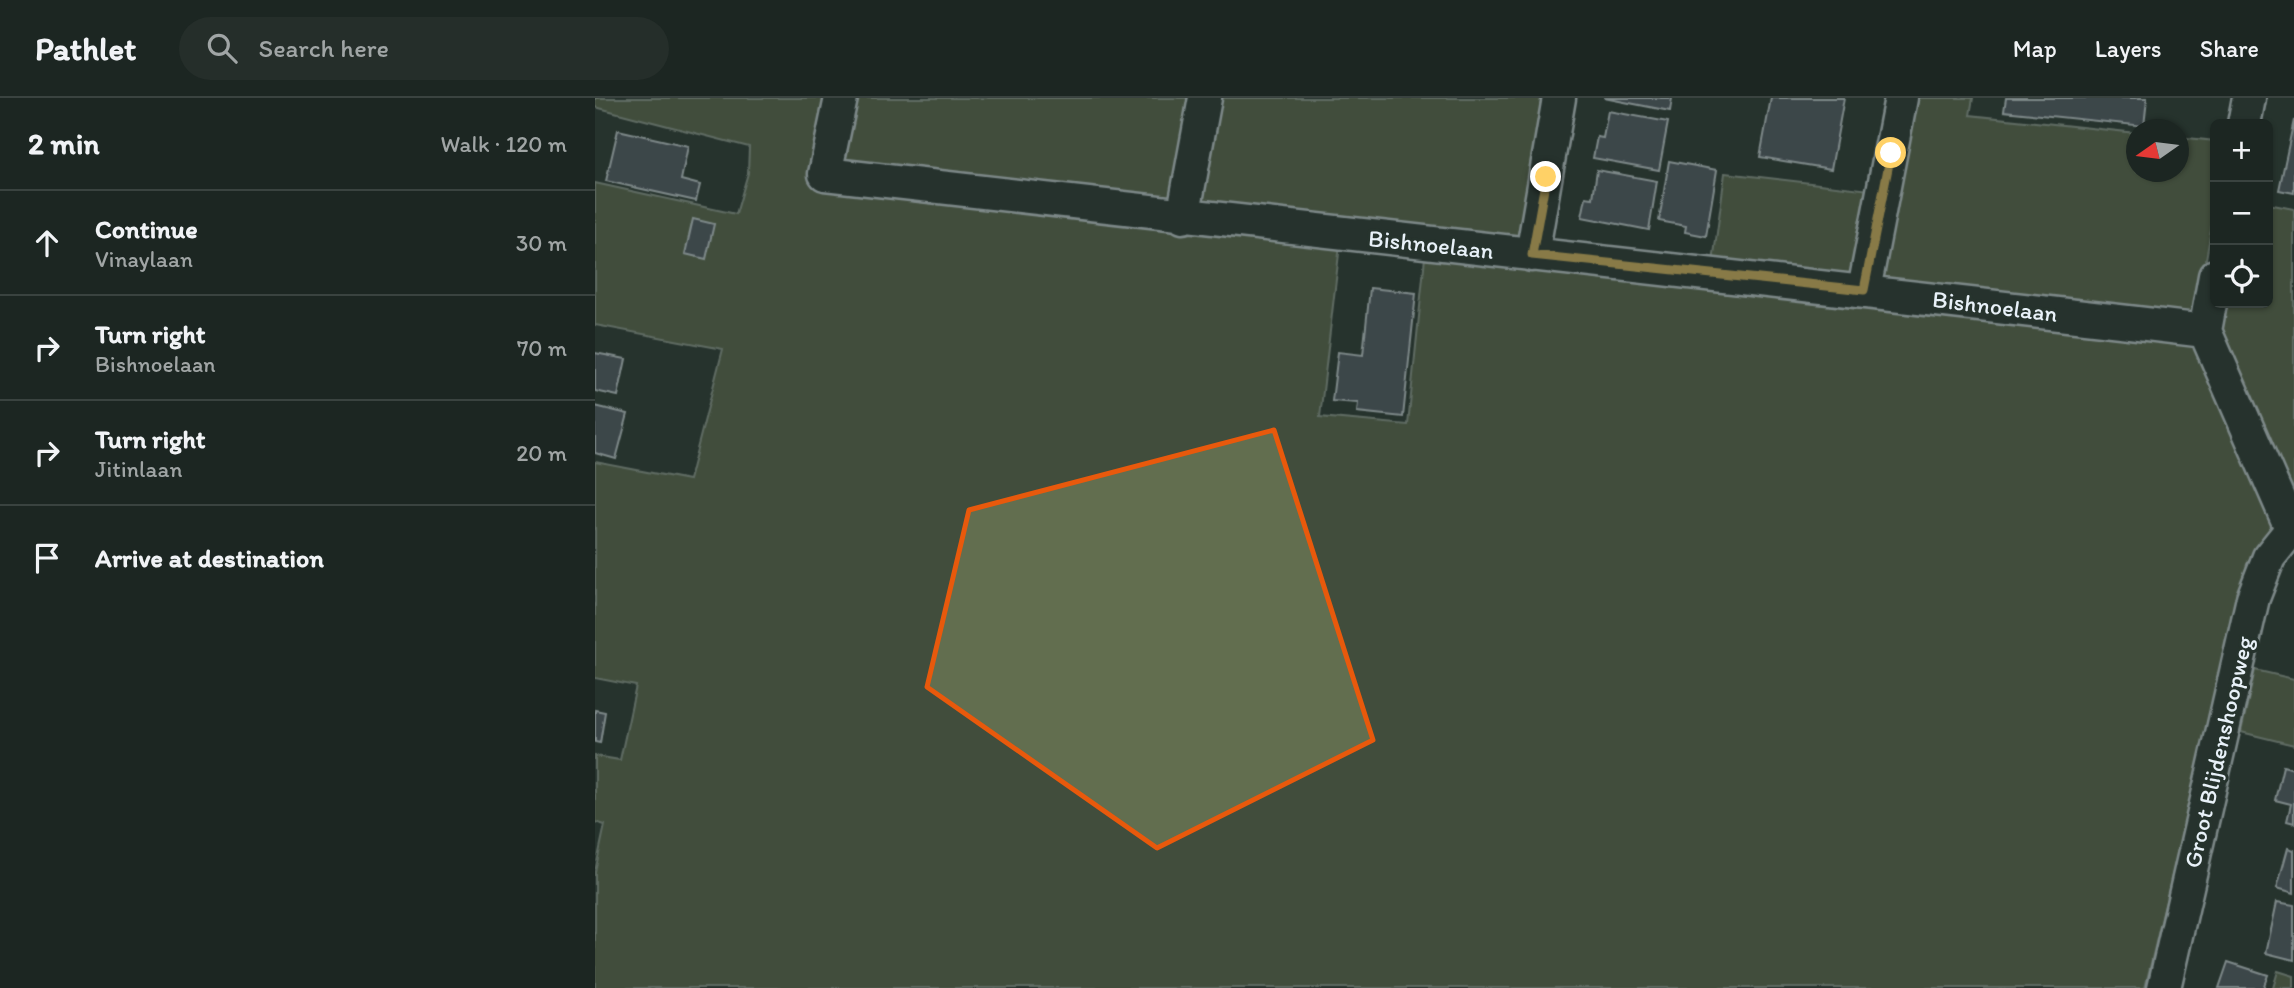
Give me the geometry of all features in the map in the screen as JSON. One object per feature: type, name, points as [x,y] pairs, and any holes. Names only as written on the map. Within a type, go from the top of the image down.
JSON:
[{"type":"street","name":"Bishnoelaan","points":[[841,98],[825,174],[1183,217],[1864,290],[2205,331]]},
{"type":"street","points":[[1183,217],[1205,98]]},
{"type":"street","points":[[1532,255],[1559,98]]},
{"type":"street","points":[[1864,290],[1901,98]]},
{"type":"street","points":[[2245,119],[2249,98]]},
{"type":"street","points":[[2210,304],[2205,331],[2293,527]]},
{"type":"street","name":"Groot Blijdenshoopweg","points":[[2164,988],[2253,598],[2269,557],[2293,527]]},
{"type":"highlighted area","points":[[1274,430],[1373,740],[1157,848],[927,687],[969,510]]},
{"type":"green space","points":[[595,98],[828,98],[811,181],[1340,245],[1320,417],[1408,425],[1425,257],[2198,341],[2272,501],[2272,527],[2247,564],[2145,988],[595,988],[595,872],[605,825],[595,822],[595,756],[620,760],[636,686],[595,678],[595,462],[689,480],[723,349],[595,325],[595,183],[736,214],[748,173],[749,147],[595,107]]},
{"type":"green space","points":[[851,98],[1194,98],[1173,208],[837,166]]},
{"type":"green space","points":[[1215,98],[1546,98],[1520,244],[1193,210]]},
{"type":"green space","points":[[1912,98],[1973,98],[1970,115],[2126,132],[2126,182],[2189,182],[2189,138],[2210,140],[2210,236],[2196,316],[1878,284]]},
{"type":"green space","points":[[1725,173],[1871,190],[1856,278],[1713,262]]},
{"type":"green space","points":[[2273,205],[2294,209],[2294,505],[2221,334],[2225,308],[2273,308]]},
{"type":"green space","points":[[2255,670],[2294,679],[2294,745],[2241,732]]},
{"type":"green space","points":[[2278,971],[2294,976],[2294,988],[2273,988]]},
{"type":"building","points":[[1604,98],[1672,98],[1670,111]]},
{"type":"building","points":[[1771,98],[1844,98],[1831,169],[1760,157]]},
{"type":"building","points":[[2006,98],[2147,98],[2145,119],[2126,119],[2126,124],[2004,111]]},
{"type":"building","points":[[1608,111],[1668,122],[1659,170],[1593,158],[1597,137],[1603,138]]},
{"type":"building","points":[[2294,120],[2294,193],[2279,190]]},
{"type":"building","points":[[618,130],[688,146],[681,180],[700,185],[696,201],[606,181]]},
{"type":"building","points":[[1669,161],[1717,170],[1706,236],[1685,232],[1686,226],[1659,221]]},
{"type":"building","points":[[1597,170],[1657,181],[1649,230],[1582,217],[1586,197],[1593,198]]},
{"type":"building","points":[[693,219],[714,224],[706,259],[685,254]]},
{"type":"building","points":[[1370,288],[1416,293],[1403,417],[1357,412],[1358,403],[1332,401],[1338,352],[1363,355]]},
{"type":"building","points":[[595,353],[626,359],[618,396],[595,391]]},
{"type":"building","points":[[595,406],[628,414],[616,459],[595,453]]},
{"type":"building","points":[[595,710],[605,712],[600,743],[595,742]]},
{"type":"building","points":[[2283,766],[2294,769],[2294,823],[2287,821],[2291,804],[2275,800]]},
{"type":"building","points":[[2288,848],[2294,850],[2294,893],[2277,888]]},
{"type":"building","points":[[2277,902],[2294,905],[2294,960],[2266,953]]},
{"type":"building","points":[[2228,962],[2268,975],[2263,988],[2219,988]]},
{"type":"route","points":[[1546,177],[1532,255],[1864,290],[1891,153]]}]
